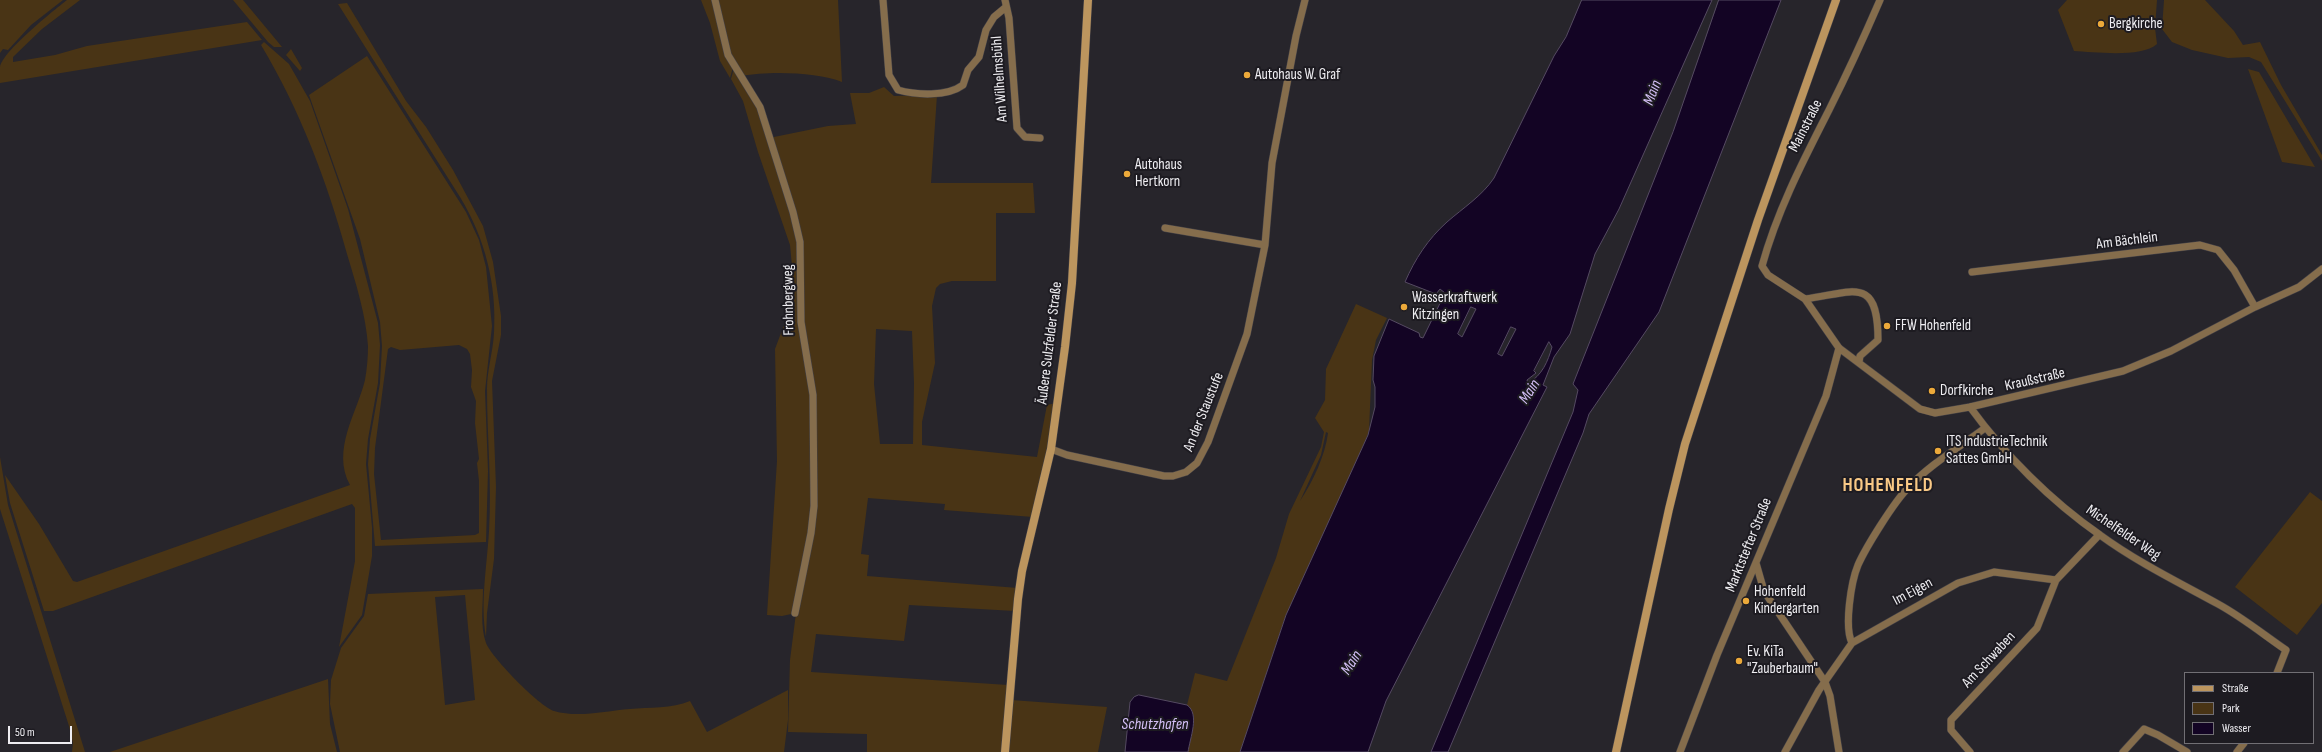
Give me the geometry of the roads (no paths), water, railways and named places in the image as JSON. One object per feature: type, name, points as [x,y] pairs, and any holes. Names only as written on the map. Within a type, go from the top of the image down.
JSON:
[{"type":"main road","name":"Äußere Sulzfelder Straße","points":[[1005,752],[1010,685],[1022,571],[1051,449],[1072,283],[1088,0]]},
{"type":"main road","points":[[1616,752],[1685,444],[1758,220],[1836,0]]},
{"type":"street","name":"Frohnbergweg","points":[[715,0],[728,55],[760,107],[793,212],[800,242],[801,322],[813,395],[814,506],[811,533],[795,613]]},
{"type":"street","points":[[883,0],[889,75],[898,90],[908,93],[948,92],[963,85],[968,70],[979,57],[986,30],[994,17],[1006,4]]},
{"type":"street","name":"An der Staustufe","points":[[1051,449],[1067,456],[1164,476],[1180,475],[1192,469],[1208,442],[1247,334],[1264,245],[1272,163],[1296,36],[1305,0]]},
{"type":"street","name":"Mainstraße","points":[[1762,266],[1769,239],[1791,184],[1829,109],[1880,0]]},
{"type":"street","name":"Am Wilhelmsbühl","points":[[1006,4],[1017,128],[1026,138],[1040,138]]},
{"type":"street","points":[[1165,228],[1264,245]]},
{"type":"street","name":"Am Bächlein","points":[[1972,272],[2200,245],[2218,250],[2234,270],[2255,307]]},
{"type":"street","name":"Kraußstraße","points":[[1762,266],[1768,275],[1805,299],[1839,348],[1860,362],[1920,409],[1935,413],[1970,407],[2123,371],[2171,351],[2255,307],[2299,287],[2322,269]]},
{"type":"street","points":[[1805,299],[1856,291],[1865,293],[1870,298],[1878,328],[1878,340],[1860,356],[1860,362]]},
{"type":"street","name":"Marktstefter Straße","points":[[1680,752],[1756,563],[1826,396],[1839,348]]},
{"type":"street","name":"Michelfelder Weg","points":[[1970,407],[1985,428],[2061,504],[2099,535],[2179,584],[2219,604],[2286,650],[2277,672]]},
{"type":"street","points":[[1852,643],[1849,637],[1848,617],[1858,566],[1874,537],[1908,488],[1985,428]]},
{"type":"street","points":[[2056,580],[2099,535]]},
{"type":"street","points":[[1756,563],[1764,591],[1825,682],[1830,696],[1839,752]]},
{"type":"street","name":"Im Eigen","points":[[1785,752],[1825,682],[1852,643],[1888,621],[1965,581],[1994,572],[2056,580]]},
{"type":"street","name":"Am Schwaben","points":[[1970,752],[1951,730],[1951,720],[2037,628],[2056,580]]},
{"type":"street","points":[[2124,752],[2144,729],[2188,752]]},
{"type":"street","points":[[2237,752],[2243,744]]},
{"type":"water","name":"Main","points":[[1582,0],[1712,0],[1619,209],[1595,254],[1570,334],[1554,357],[1543,385],[1547,387],[1386,701],[1368,752],[1240,752],[1286,615],[1368,435],[1375,407],[1375,387],[1373,380],[1374,356],[1389,319],[1419,333],[1420,337],[1423,338],[1445,293],[1440,289],[1436,294],[1405,282],[1413,265],[1428,242],[1447,222],[1478,196],[1494,178],[1554,56],[1566,37]],"holes":[[[1471,307],[1476,309],[1462,337],[1458,334]],[[1511,327],[1516,329],[1502,356],[1498,354]],[[1549,342],[1552,347],[1549,358],[1541,372],[1528,383],[1527,380],[1536,373],[1534,371]]]},
{"type":"water","points":[[1719,0],[1781,0],[1659,312],[1589,414],[1583,433],[1448,752],[1431,752],[1573,412],[1578,390],[1573,384],[1673,132]]},
{"type":"water","name":"Schutzhafen","points":[[1139,695],[1187,705],[1191,709],[1194,720],[1188,752],[1125,752],[1130,702],[1134,697]]},
{"type":"place","name":"Bergkirche","points":[[2101,24]]},
{"type":"place","name":"Autohaus W. Graf","points":[[1247,75]]},
{"type":"place","name":"Autohaus Hertkorn","points":[[1127,174]]},
{"type":"place","name":"Wasserkraftwerk Kitzingen","points":[[1404,307]]},
{"type":"place","name":"FFW Hohenfeld","points":[[1887,326]]},
{"type":"place","name":"Dorfkirche","points":[[1932,391]]},
{"type":"place","name":"ITS IndustrieTechnik Sattes GmbH","points":[[1938,451]]},
{"type":"place","name":"Hohenfeld Kindergarten","points":[[1746,601]]},
{"type":"place","name":"Ev. KiTa \"Zauberbaum\"","points":[[1739,661]]},
{"type":"district","name":"HOHENFELD","points":[[1888,486]]}]
